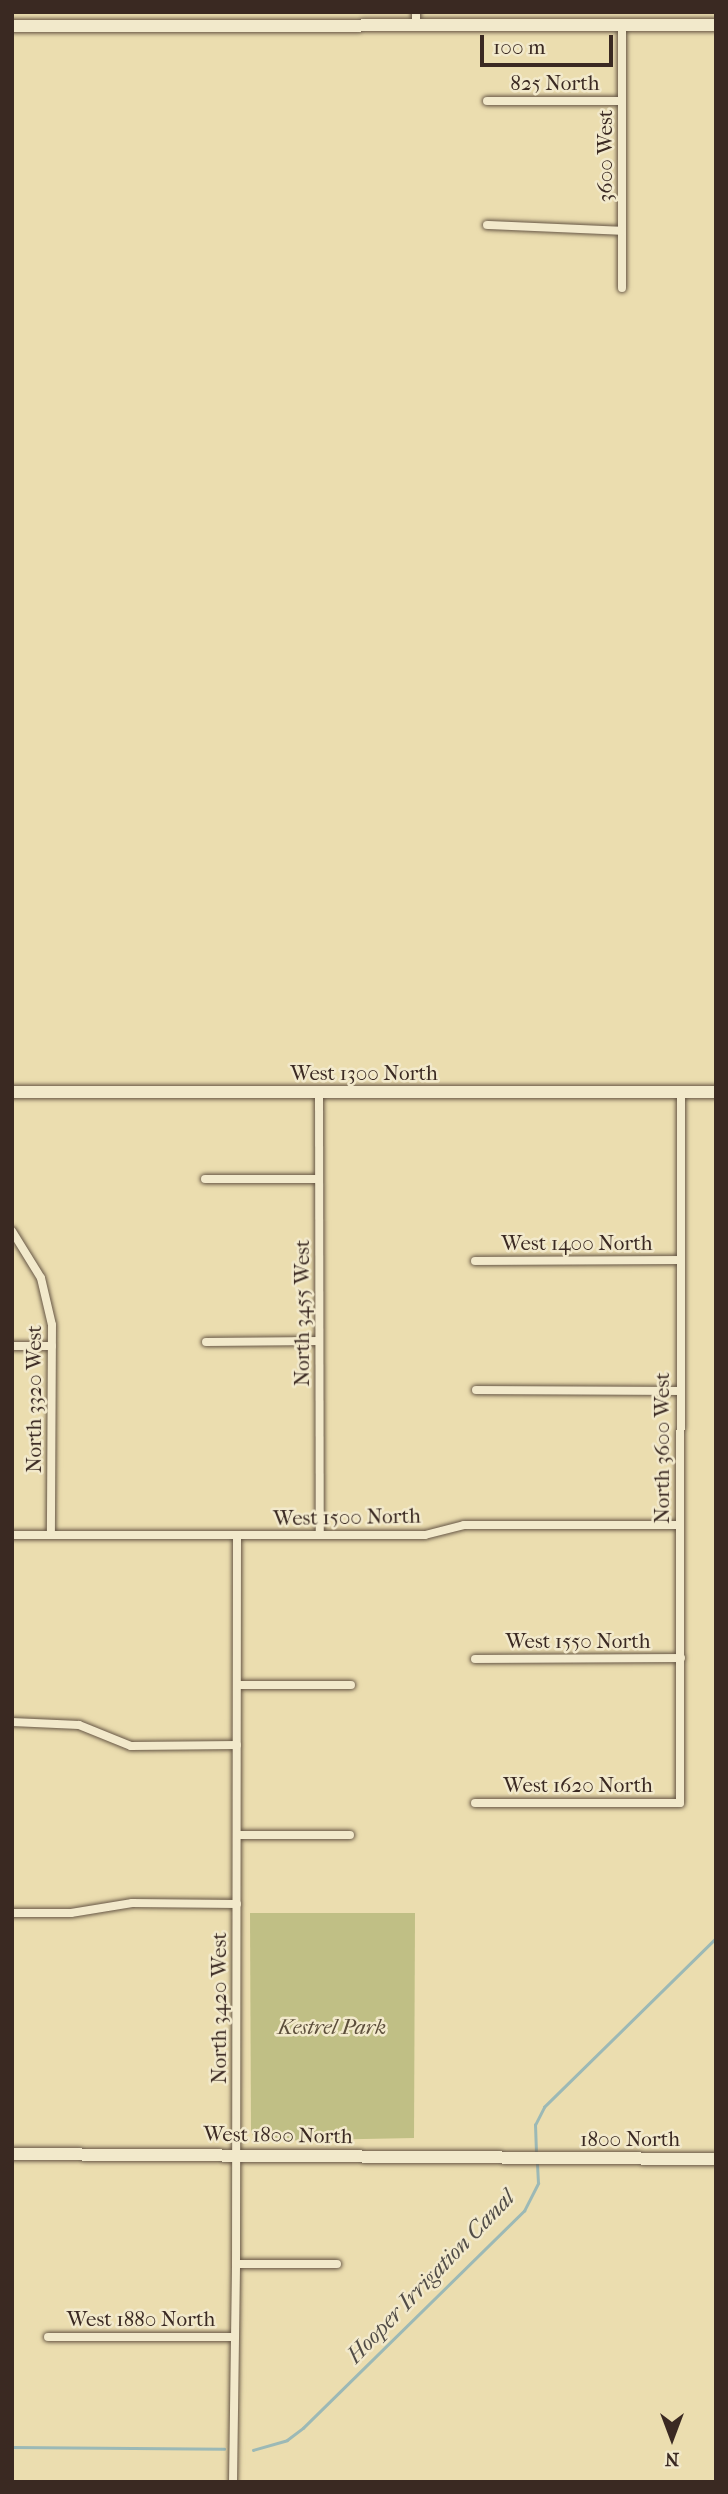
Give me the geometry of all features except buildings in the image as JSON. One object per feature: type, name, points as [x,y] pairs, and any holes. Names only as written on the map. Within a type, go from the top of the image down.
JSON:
[{"type":"street","points":[[416,12],[416,26]]},
{"type":"street","name":"3600 West","points":[[622,24],[622,288]]},
{"type":"street","points":[[12,26],[716,25]]},
{"type":"street","name":"825 North","points":[[487,101],[622,101]]},
{"type":"street","points":[[487,225],[622,230]]},
{"type":"street","name":"West 1300 North","points":[[12,1092],[716,1092]]},
{"type":"street","name":"North 3455 West","points":[[319,1092],[320,1535]]},
{"type":"street","name":"North 3600 West","points":[[680,1803],[681,1092]]},
{"type":"street","points":[[205,1179],[319,1179]]},
{"type":"street","name":"North 3320 West","points":[[12,1231],[41,1278],[49,1304],[52,1346],[51,1535]]},
{"type":"street","name":"West 1400 North","points":[[475,1261],[679,1260]]},
{"type":"street","points":[[205,1342],[319,1341]]},
{"type":"street","points":[[12,1346],[52,1346]]},
{"type":"street","points":[[476,1390],[679,1391]]},
{"type":"street","name":"West 1500 North","points":[[12,1535],[425,1535],[464,1525],[680,1525]]},
{"type":"street","name":"North 3420 West","points":[[233,2482],[237,2154],[237,1535]]},
{"type":"street","name":"West 1550 North","points":[[475,1659],[681,1658]]},
{"type":"street","points":[[237,1685],[351,1685]]},
{"type":"street","points":[[12,1723],[79,1725],[131,1746],[237,1745]]},
{"type":"street","name":"West 1620 North","points":[[475,1803],[680,1803]]},
{"type":"street","points":[[237,1835],[350,1835]]},
{"type":"street","points":[[12,1913],[71,1913],[132,1903],[237,1904]]},
{"type":"street","name":"West 1800 North","points":[[12,2154],[537,2158]]},
{"type":"street","name":"1800 North","points":[[537,2158],[716,2159]]},
{"type":"street","points":[[236,2264],[337,2264]]},
{"type":"street","name":"West 1880 North","points":[[48,2337],[235,2337]]},
{"type":"green space","name":"Kestrel Park","points":[[250,1913],[415,1913],[414,2138],[263,2141],[254,2138],[251,2131]]},
{"type":"waterway","name":"Hooper Irrigation Canal","points":[[536,2153],[535,2125],[544,2107],[716,1938]]},
{"type":"waterway","name":"Hooper Irrigation Canal","points":[[253,2450],[287,2440],[303,2428],[524,2211],[538,2183],[537,2163]]},
{"type":"waterway","name":"Hooper Irrigation Canal","points":[[12,2447],[224,2449]]}]
